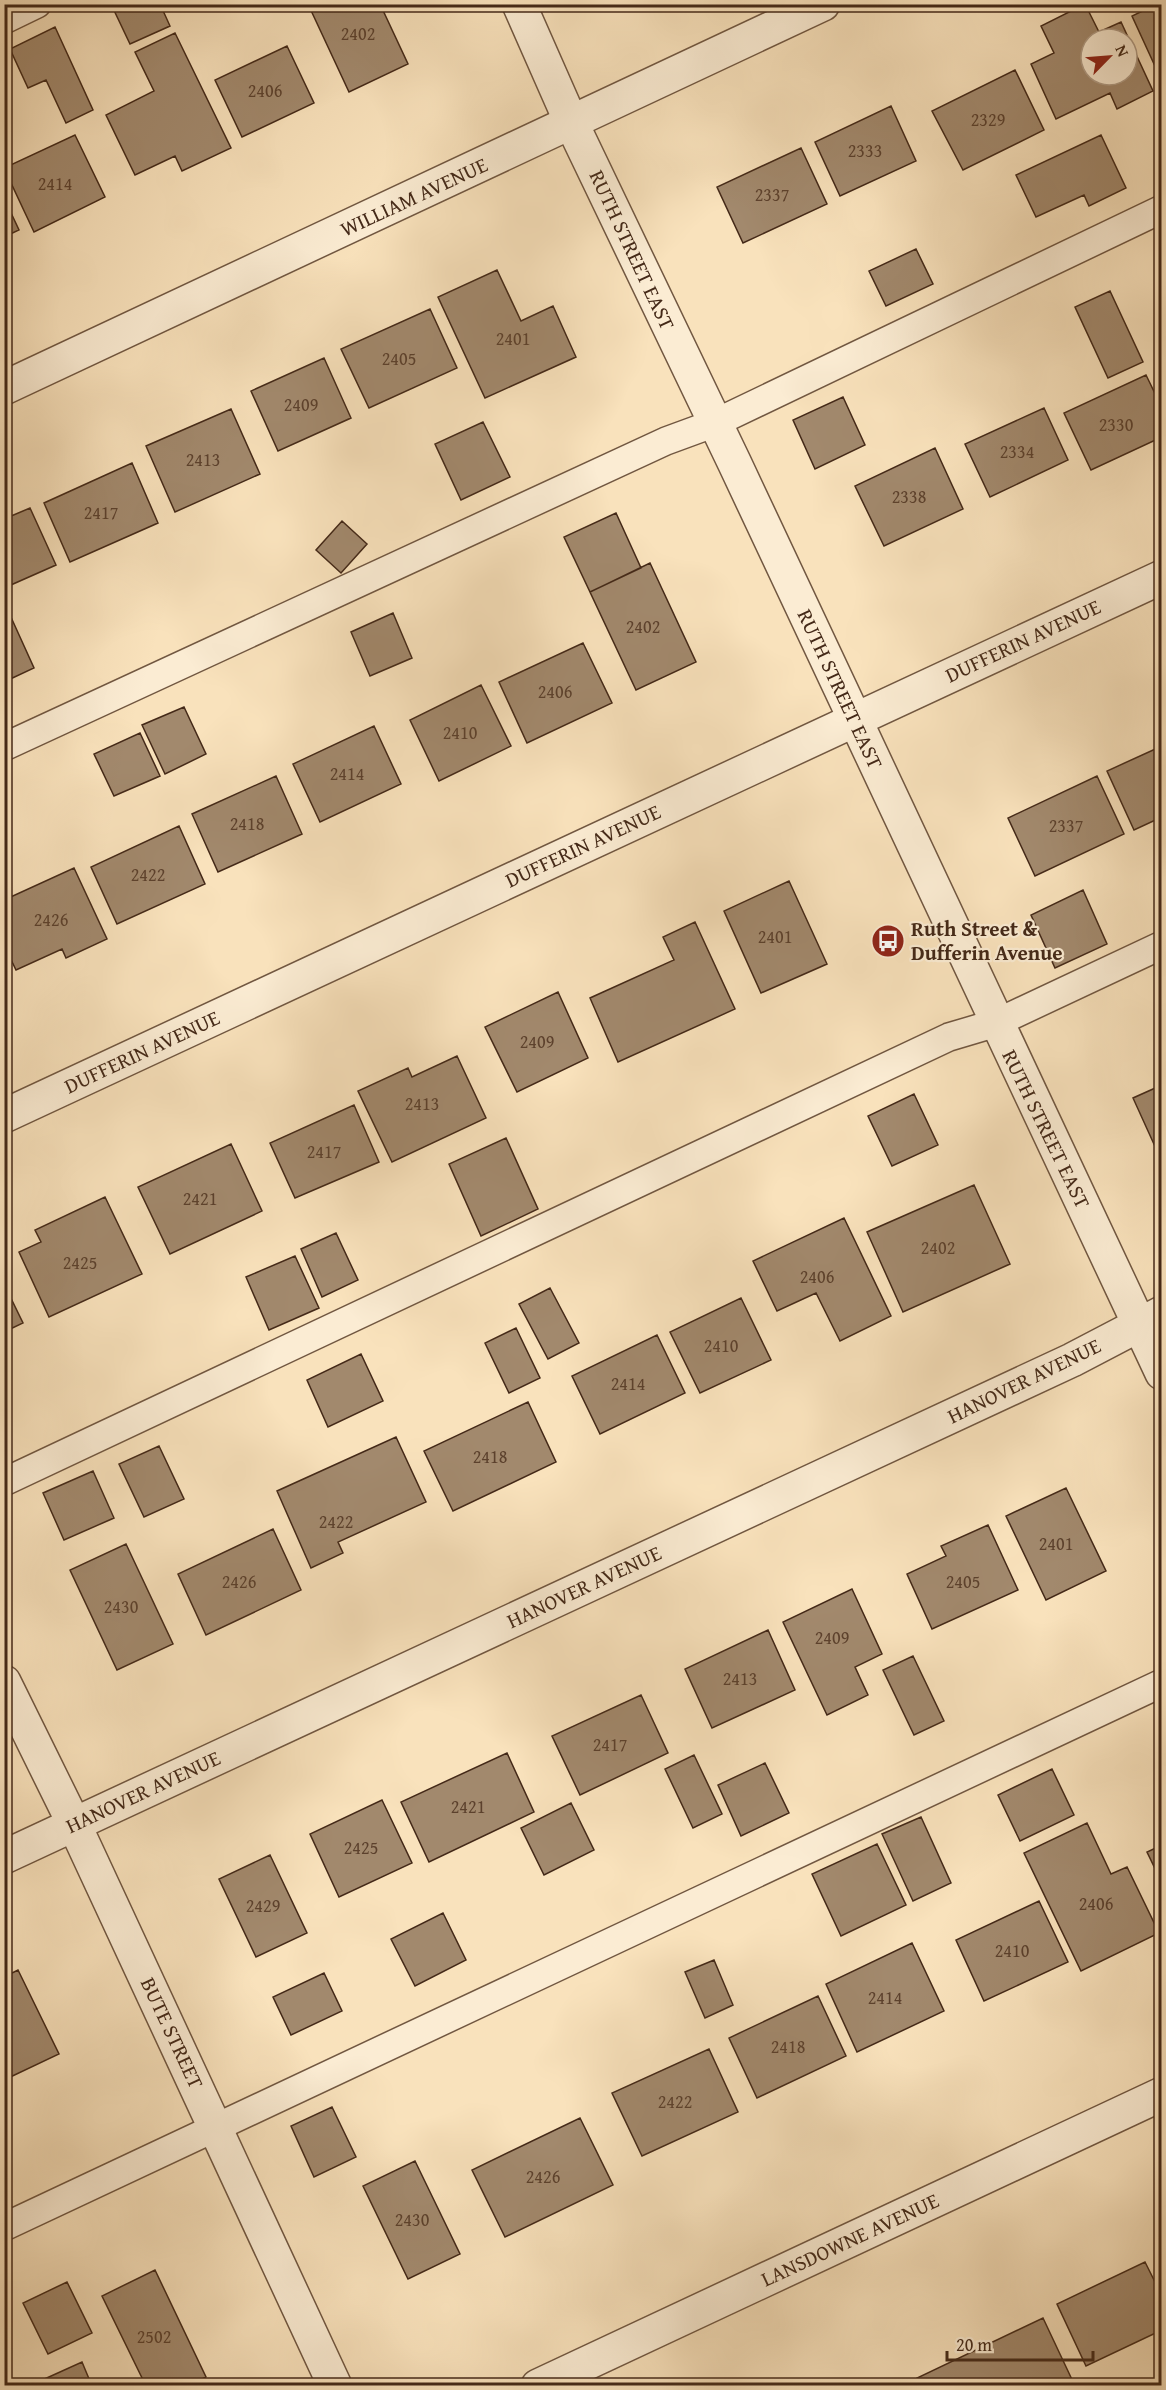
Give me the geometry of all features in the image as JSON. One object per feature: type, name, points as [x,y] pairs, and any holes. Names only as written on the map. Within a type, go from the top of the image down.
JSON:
[{"type":"street","name":"RUTH STREET EAST","points":[[519,4],[571,122],[715,423],[996,1023],[1150,1318],[1161,1373]]},
{"type":"street","name":"WILLIAM AVENUE","points":[[4,388],[823,4]]},
{"type":"street","name":"DUFFERIN AVENUE","points":[[4,1116],[1161,577]]},
{"type":"street","name":"HANOVER AVENUE","points":[[4,1857],[1072,1360],[1150,1318]]},
{"type":"street","name":"BUTE STREET","points":[[4,1682],[74,1824],[335,2385]]},
{"type":"street","name":"LANSDOWNE AVENUE","points":[[538,2385],[1161,2094]]},
{"type":"lane","points":[[4,20],[37,4]]},
{"type":"lane","points":[[4,747],[666,441],[715,423],[1161,209]]},
{"type":"lane","points":[[4,1482],[949,1037],[996,1023],[1161,945]]},
{"type":"lane","points":[[4,2227],[1161,1683]]},
{"type":"building","points":[[111,4],[160,4],[170,26],[130,44]]},
{"type":"building","points":[[308,4],[380,4],[408,64],[349,92]]},
{"type":"building","points":[[1085,4],[1096,27],[1079,27],[1079,87],[1139,87],[1139,61],[1153,91],[1117,109],[1110,93],[1056,119],[1031,64],[1054,53],[1041,26]]},
{"type":"building","points":[[1157,4],[1162,4],[1160,77],[1139,27],[1132,16]]},
{"type":"building","points":[[1121,22],[1123,27],[1110,27]]},
{"type":"building","points":[[55,27],[93,110],[66,123],[46,80],[28,88],[10,49]]},
{"type":"building","points":[[175,33],[231,148],[182,171],[175,156],[135,175],[106,115],[154,91],[135,52]]},
{"type":"building","points":[[287,46],[314,103],[242,137],[215,80]]},
{"type":"building","points":[[1015,70],[1044,130],[963,170],[932,111]]},
{"type":"building","points":[[891,106],[916,161],[840,196],[815,142]]},
{"type":"building","points":[[75,135],[105,197],[34,232],[4,168]]},
{"type":"building","points":[[1101,135],[1126,188],[1089,206],[1084,195],[1036,217],[1016,175]]},
{"type":"building","points":[[801,148],[827,204],[743,243],[717,187]]},
{"type":"building","points":[[4,198],[19,230],[4,237]]},
{"type":"building","points":[[916,249],[933,284],[886,306],[869,271]]},
{"type":"building","points":[[497,270],[521,321],[553,306],[576,357],[485,398],[438,297]]},
{"type":"building","points":[[1110,291],[1143,362],[1108,378],[1075,307]]},
{"type":"building","points":[[430,309],[457,368],[369,408],[341,349]]},
{"type":"building","points":[[324,358],[351,418],[278,451],[251,391]]},
{"type":"building","points":[[1146,375],[1162,408],[1162,437],[1091,470],[1064,413]]},
{"type":"building","points":[[843,397],[865,445],[815,469],[793,420]]},
{"type":"building","points":[[1044,408],[1068,460],[990,497],[965,444]]},
{"type":"building","points":[[231,409],[260,474],[175,512],[146,446]]},
{"type":"building","points":[[483,422],[510,477],[461,500],[435,444]]},
{"type":"building","points":[[935,448],[963,509],[884,546],[855,486]]},
{"type":"building","points":[[132,463],[158,523],[70,562],[44,503]]},
{"type":"building","points":[[30,508],[56,565],[4,588],[4,519]]},
{"type":"building","points":[[616,513],[641,568],[590,592],[564,537]]},
{"type":"building","points":[[342,521],[367,544],[341,573],[316,550]]},
{"type":"building","points":[[650,563],[696,662],[636,690],[590,592]]},
{"type":"building","points":[[393,613],[412,658],[370,676],[351,632]]},
{"type":"building","points":[[10,615],[34,668],[6,681],[4,618]]},
{"type":"building","points":[[583,643],[612,703],[527,743],[499,682]]},
{"type":"building","points":[[481,685],[511,746],[439,781],[410,720]]},
{"type":"building","points":[[184,707],[206,754],[165,774],[142,725]]},
{"type":"building","points":[[374,726],[401,784],[320,822],[293,764]]},
{"type":"building","points":[[140,733],[160,776],[114,796],[94,754]]},
{"type":"building","points":[[1162,746],[1162,817],[1134,830],[1107,771]]},
{"type":"building","points":[[276,776],[302,834],[218,872],[192,814]]},
{"type":"building","points":[[1097,776],[1124,834],[1035,876],[1008,818]]},
{"type":"building","points":[[179,826],[205,884],[117,924],[91,867]]},
{"type":"building","points":[[74,868],[107,939],[66,958],[62,949],[16,970],[4,945],[4,900]]},
{"type":"building","points":[[789,881],[827,964],[761,993],[724,911]]},
{"type":"building","points":[[1083,890],[1107,944],[1055,968],[1031,915]]},
{"type":"building","points":[[695,922],[735,1009],[618,1062],[590,998],[674,960],[663,937]]},
{"type":"building","points":[[558,992],[588,1058],[517,1092],[485,1027]]},
{"type":"building","points":[[457,1056],[486,1118],[392,1162],[358,1091],[408,1068],[412,1077]]},
{"type":"building","points":[[1162,1085],[1162,1151],[1158,1153],[1133,1098]]},
{"type":"building","points":[[914,1094],[938,1145],[892,1166],[868,1116]]},
{"type":"building","points":[[354,1105],[379,1162],[295,1198],[270,1143]]},
{"type":"building","points":[[506,1138],[538,1209],[481,1236],[449,1164]]},
{"type":"building","points":[[231,1144],[262,1211],[170,1254],[138,1187]]},
{"type":"building","points":[[974,1185],[1010,1264],[903,1312],[867,1232]]},
{"type":"building","points":[[105,1197],[142,1274],[49,1317],[19,1252],[41,1242],[35,1230]]},
{"type":"building","points":[[844,1218],[891,1316],[840,1341],[816,1293],[777,1311],[753,1261]]},
{"type":"building","points":[[336,1233],[358,1280],[322,1297],[301,1249]]},
{"type":"building","points":[[295,1256],[319,1308],[269,1330],[246,1277]]},
{"type":"building","points":[[4,1284],[23,1323],[4,1332]]},
{"type":"building","points":[[550,1288],[579,1343],[548,1359],[519,1304]]},
{"type":"building","points":[[741,1298],[771,1360],[700,1393],[670,1332]]},
{"type":"building","points":[[516,1328],[540,1378],[509,1393],[485,1343]]},
{"type":"building","points":[[657,1335],[685,1393],[600,1434],[572,1376]]},
{"type":"building","points":[[361,1354],[383,1401],[328,1427],[307,1380]]},
{"type":"building","points":[[528,1402],[556,1462],[453,1511],[424,1451]]},
{"type":"building","points":[[396,1437],[426,1502],[338,1542],[343,1553],[311,1568],[277,1491]]},
{"type":"building","points":[[159,1446],[184,1499],[144,1517],[119,1464]]},
{"type":"building","points":[[93,1471],[114,1518],[64,1540],[43,1493]]},
{"type":"building","points":[[1066,1488],[1106,1571],[1046,1600],[1006,1516]]},
{"type":"building","points":[[988,1525],[1018,1590],[932,1629],[907,1574],[946,1556],[941,1546]]},
{"type":"building","points":[[273,1529],[301,1590],[206,1635],[178,1574]]},
{"type":"building","points":[[126,1544],[173,1644],[117,1670],[70,1570]]},
{"type":"building","points":[[852,1589],[882,1654],[855,1667],[868,1695],[827,1715],[783,1622]]},
{"type":"building","points":[[768,1630],[795,1690],[712,1728],[685,1669]]},
{"type":"building","points":[[913,1656],[944,1721],[914,1735],[883,1670]]},
{"type":"building","points":[[641,1695],[668,1753],[580,1795],[552,1736]]},
{"type":"building","points":[[507,1753],[534,1812],[429,1862],[401,1802]]},
{"type":"building","points":[[694,1755],[722,1814],[693,1828],[665,1769]]},
{"type":"building","points":[[765,1763],[789,1813],[741,1836],[718,1785]]},
{"type":"building","points":[[1052,1769],[1074,1815],[1020,1841],[998,1795]]},
{"type":"building","points":[[382,1800],[412,1863],[339,1897],[310,1834]]},
{"type":"building","points":[[571,1803],[594,1850],[544,1875],[521,1828]]},
{"type":"building","points":[[921,1817],[951,1883],[913,1901],[882,1834]]},
{"type":"building","points":[[1087,1823],[1111,1874],[1127,1867],[1159,1933],[1081,1971],[1024,1853]]},
{"type":"building","points":[[877,1844],[906,1905],[841,1936],[812,1874]]},
{"type":"building","points":[[1162,1845],[1162,1883],[1147,1852]]},
{"type":"building","points":[[270,1855],[307,1933],[256,1957],[219,1879]]},
{"type":"building","points":[[1039,1901],[1068,1962],[984,2001],[956,1940]]},
{"type":"building","points":[[443,1913],[466,1960],[415,1986],[391,1939]]},
{"type":"building","points":[[912,1943],[944,2011],[857,2052],[826,1984]]},
{"type":"building","points":[[714,1960],[733,2005],[705,2018],[685,1972]]},
{"type":"building","points":[[18,1970],[59,2054],[4,2080],[4,1977]]},
{"type":"building","points":[[324,1973],[342,2011],[291,2035],[273,1997]]},
{"type":"building","points":[[818,1996],[846,2056],[757,2098],[729,2038]]},
{"type":"building","points":[[709,2049],[738,2112],[642,2156],[612,2093]]},
{"type":"building","points":[[332,2107],[356,2157],[314,2177],[291,2126]]},
{"type":"building","points":[[580,2118],[613,2185],[505,2237],[472,2170]]},
{"type":"building","points":[[415,2161],[460,2254],[408,2279],[363,2186]]},
{"type":"building","points":[[1145,2262],[1162,2296],[1162,2330],[1086,2366],[1057,2304]]},
{"type":"building","points":[[155,2270],[206,2377],[189,2386],[146,2386],[102,2296]]},
{"type":"building","points":[[67,2282],[92,2333],[48,2354],[23,2303]]},
{"type":"building","points":[[1043,2318],[1075,2386],[921,2386],[917,2378]]},
{"type":"building","points":[[82,2362],[92,2386],[29,2386]]},
{"type":"place","name":"Ruth Street & Dufferin Avenue","points":[[888,941]]}]
